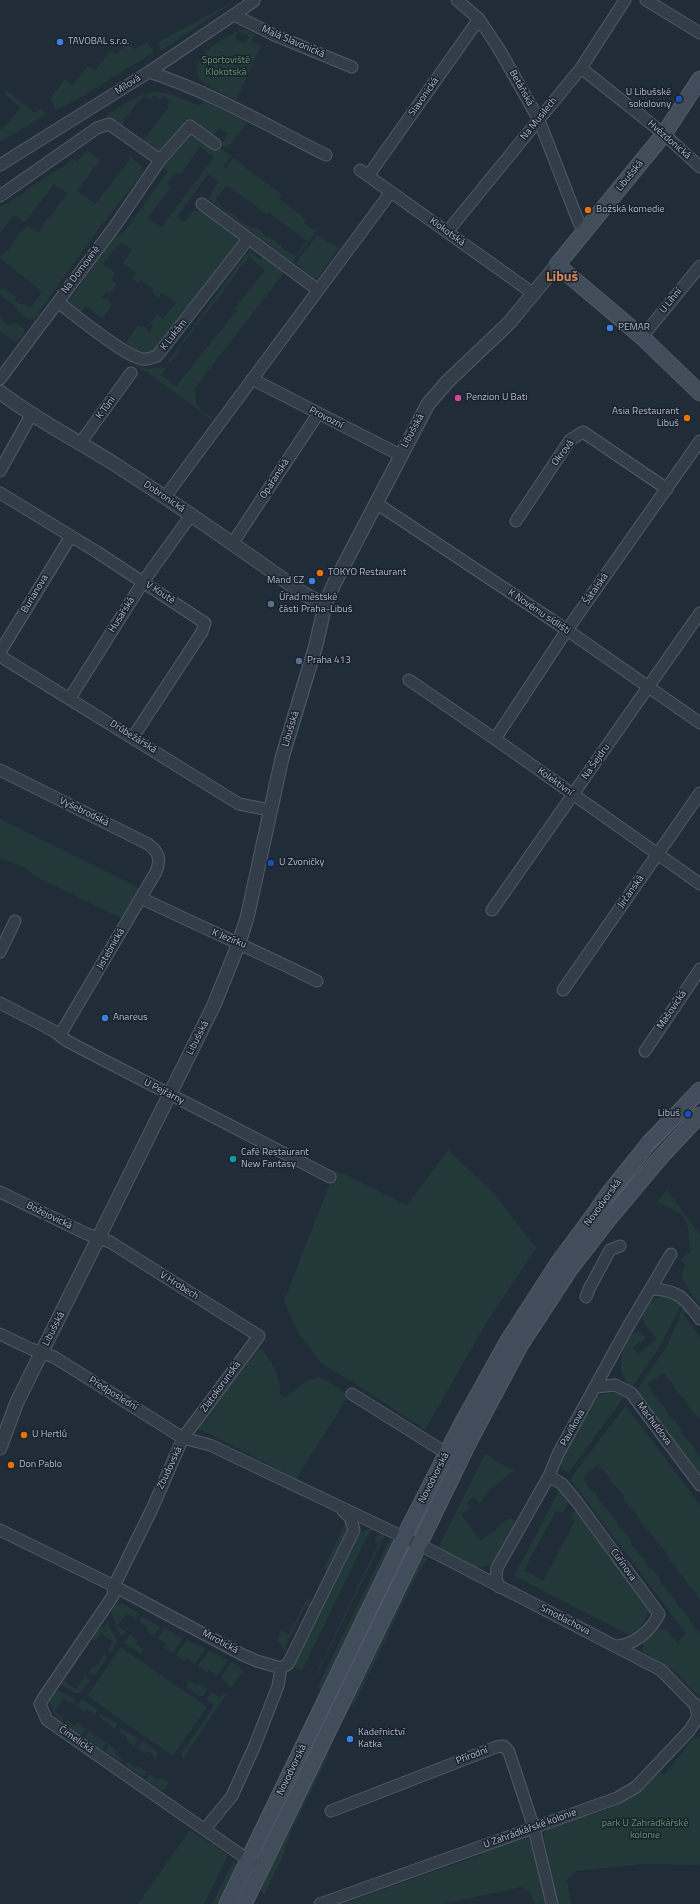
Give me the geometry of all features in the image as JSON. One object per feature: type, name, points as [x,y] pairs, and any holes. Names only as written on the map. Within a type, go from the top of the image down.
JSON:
[{"type":"main road","name":"Libušská","points":[[557,265],[664,134],[700,79]]},
{"type":"main road","points":[[557,265],[642,337],[700,393]]},
{"type":"main road","name":"Novodvorská","points":[[227,1904],[247,1860],[446,1453],[509,1339],[558,1263],[631,1164],[700,1090]]},
{"type":"main road","name":"Novodvorská","points":[[244,1904],[471,1438],[521,1344],[570,1269],[608,1220],[659,1159],[700,1115]]},
{"type":"street","name":"Betáňská","points":[[457,0],[479,19],[499,49],[539,120],[579,223],[586,231]]},
{"type":"street","name":"Na Musilech","points":[[447,232],[580,68],[625,0]]},
{"type":"street","points":[[646,0],[700,34]]},
{"type":"street","name":"Mílová","points":[[0,165],[149,72],[162,61],[254,1]]},
{"type":"street","name":"Malá Slavonická","points":[[234,15],[274,35],[352,68]]},
{"type":"street","name":"Slavonická","points":[[364,173],[479,19]]},
{"type":"street","name":"Hvězdonická","points":[[580,68],[664,134],[700,167]]},
{"type":"street","points":[[149,72],[173,80],[210,96],[326,155]]},
{"type":"street","points":[[0,196],[97,128],[109,124],[160,160]]},
{"type":"street","name":"Na Domovině","points":[[0,379],[58,302],[160,160],[190,126],[215,144]]},
{"type":"street","name":"Klokotská","points":[[364,173],[534,294]]},
{"type":"street","points":[[165,497],[391,192]]},
{"type":"street","points":[[202,204],[318,290]]},
{"type":"street","name":"K Lukám","points":[[58,302],[123,349],[141,359],[148,360],[157,356],[248,239]]},
{"type":"street","name":"Libušská","points":[[0,1445],[17,1402],[214,1005],[239,944],[253,894],[282,758],[314,652],[325,605],[333,586],[400,455],[428,404],[447,382],[509,323],[557,265]]},
{"type":"street","name":"U Líhní","points":[[642,337],[700,266]]},
{"type":"street","name":"K Tůni","points":[[81,442],[131,373]]},
{"type":"street","name":"Provozní","points":[[252,379],[400,455]]},
{"type":"street","name":"Dobronická","points":[[0,392],[31,415],[81,442],[165,497],[304,594],[325,605]]},
{"type":"street","name":"Opařanská","points":[[232,544],[318,414]]},
{"type":"street","points":[[0,471],[31,415]]},
{"type":"street","name":"Okrová","points":[[516,521],[570,440],[583,432],[667,489]]},
{"type":"street","name":"Šátalská","points":[[495,739],[567,630],[700,441]]},
{"type":"street","name":"V Koutě","points":[[0,493],[71,536],[205,623],[202,632],[133,737]]},
{"type":"street","name":"K Novému sídlišti","points":[[376,503],[567,630],[700,723]]},
{"type":"street","name":"Husařská","points":[[70,698],[143,582],[191,515]]},
{"type":"street","name":"Burianova","points":[[0,652],[71,536]]},
{"type":"street","name":"Na Šejdru","points":[[492,910],[649,688],[700,613]]},
{"type":"street","name":"Drůbežářská","points":[[0,656],[239,804],[270,810]]},
{"type":"street","name":"Kolektivní","points":[[409,680],[700,884]]},
{"type":"street","name":"Vyšebrodská","points":[[0,770],[148,844],[157,854],[160,862]]},
{"type":"street","name":"Jirčanská","points":[[563,990],[700,793]]},
{"type":"street","name":"Jistebnická","points":[[60,1035],[141,898],[160,862]]},
{"type":"street","name":"K Jezírku","points":[[141,898],[227,940],[239,944],[317,981]]},
{"type":"street","points":[[0,952],[15,921]]},
{"type":"street","name":"Mašovická","points":[[645,1051],[700,969]]},
{"type":"street","name":"U Pejřárny","points":[[0,1003],[60,1035],[86,1052],[330,1177]]},
{"type":"street","name":"Božejovická","points":[[0,1192],[98,1238]]},
{"type":"street","name":"V Hrobech","points":[[98,1238],[110,1242],[259,1336]]},
{"type":"street","points":[[586,1297],[610,1250],[620,1246]]},
{"type":"street","name":"Pavlíkova","points":[[497,1568],[629,1325],[671,1254]]},
{"type":"street","points":[[651,1289],[674,1292],[680,1296],[700,1319]]},
{"type":"street","name":"Předposlední","points":[[0,1334],[54,1357],[184,1438]]},
{"type":"street","name":"Zlatokorunská","points":[[184,1438],[259,1336]]},
{"type":"street","name":"Machuldova","points":[[596,1387],[615,1385],[631,1393],[700,1485]]},
{"type":"street","points":[[352,1394],[446,1453]]},
{"type":"street","name":"Zbudovská","points":[[114,1586],[152,1509],[184,1438],[210,1445],[420,1545]]},
{"type":"street","name":"Cuřínova","points":[[548,1476],[562,1484],[577,1502],[659,1614],[645,1633],[637,1639],[624,1646],[616,1646]]},
{"type":"street","name":"Zbudovská","points":[[280,1668],[288,1664],[354,1530],[350,1517],[338,1507]]},
{"type":"street","name":"Mirotická","points":[[0,1530],[114,1586],[243,1655],[280,1668]]},
{"type":"street","name":"Smotlachova","points":[[420,1545],[661,1670],[697,1707]]},
{"type":"street","points":[[471,1572],[490,1573],[497,1568]]},
{"type":"street","points":[[497,1568],[496,1578],[499,1587]]},
{"type":"street","name":"Čimelická","points":[[114,1586],[113,1596],[44,1696],[40,1704],[47,1720],[205,1829],[247,1860]]},
{"type":"street","points":[[635,1656],[634,1650],[637,1639]]},
{"type":"street","points":[[205,1829],[234,1790],[255,1745],[277,1690],[280,1668]]},
{"type":"street","name":"U Zahrádkářské kolonie","points":[[320,1904],[616,1798],[636,1787],[696,1722],[697,1707]]},
{"type":"street","name":"Přírodní","points":[[331,1811],[496,1747],[504,1746],[509,1752],[534,1828],[552,1904]]},
{"type":"street","points":[[247,1860],[262,1868]]},
{"type":"green space","points":[[233,2],[161,51],[158,42]]},
{"type":"green space","name":"Sportoviště Klokotská","points":[[239,30],[246,30],[255,34],[252,42],[261,46],[236,100],[205,84],[200,79],[198,65],[200,59],[211,47]],"holes":[[[238,31],[249,36],[245,44],[235,39]]]},
{"type":"green space","points":[[147,42],[154,52],[83,96],[56,110],[50,98],[65,79],[73,85],[88,66],[95,71],[110,51],[117,55],[126,43],[134,49]]},
{"type":"green space","points":[[6,90],[35,113],[42,108],[46,115],[0,142],[0,131],[21,108],[4,93]]},
{"type":"green space","points":[[158,92],[174,95],[199,106],[204,100],[248,122],[227,148],[221,145],[219,147],[231,156],[224,166],[226,168],[233,158],[282,195],[279,199],[306,219],[304,223],[317,231],[292,262],[209,199],[207,201],[218,182],[208,174],[177,217],[185,222],[192,212],[200,210],[238,238],[237,243],[156,350],[146,355],[137,351],[126,342],[138,325],[143,326],[149,332],[153,325],[150,323],[157,314],[163,319],[176,302],[162,293],[158,298],[152,293],[154,290],[141,280],[138,283],[132,278],[136,273],[123,263],[132,250],[121,242],[103,264],[115,273],[111,279],[117,284],[110,293],[107,291],[102,297],[109,301],[112,305],[102,319],[86,306],[80,314],[66,304],[115,237],[117,238],[124,232],[168,171],[147,154],[149,151],[126,132],[141,143],[169,107],[167,105],[170,101],[163,96],[160,100],[154,95],[150,100],[144,96],[141,101],[139,100],[124,120],[125,121],[120,128],[106,116],[130,100],[150,93]],"holes":[[[219,128],[228,134],[222,143],[213,136]],[[200,147],[214,157],[161,228],[148,218],[171,187],[167,184],[176,172],[180,175]],[[227,185],[266,214],[268,212],[307,241],[296,256],[281,248],[282,246],[269,237],[268,238],[256,227],[254,229],[248,225],[247,226],[215,200]]]},
{"type":"green space","points":[[87,150],[100,160],[78,189],[79,192],[95,204],[129,161],[130,156],[142,166],[143,173],[97,231],[34,319],[27,318],[17,311],[18,309],[0,294],[0,289],[2,290],[4,288],[17,298],[15,300],[21,305],[23,303],[30,308],[42,292],[0,258],[8,250],[21,231],[28,225],[38,233],[43,226],[42,225],[47,219],[48,220],[58,207],[57,206],[68,194],[54,184],[25,222],[14,215],[0,233],[0,207],[18,196],[20,197],[28,189],[74,159],[77,162]]},
{"type":"green space","points":[[317,235],[339,248],[317,278],[314,279],[296,263]]},
{"type":"green space","points":[[251,251],[260,261],[262,256],[284,273],[194,389],[197,405],[213,418],[212,420],[147,372],[123,359],[59,312],[61,311],[135,364],[146,369],[164,367],[246,254]],"holes":[[[249,257],[265,270],[235,308],[237,310],[176,386],[161,375],[166,368],[164,367],[169,361],[171,362],[180,349],[179,348]]]},
{"type":"green space","points":[[0,318],[10,326],[16,323],[24,329],[25,332],[16,343],[0,331]]},
{"type":"green space","points":[[0,819],[139,888],[121,918],[38,878],[24,867],[0,858]]},
{"type":"green space","points":[[448,1150],[492,1191],[536,1248],[488,1320],[425,1430],[321,1363],[298,1332],[284,1301],[335,1170],[407,1205]]},
{"type":"green space","points":[[667,1190],[700,1235],[700,1307],[681,1277],[685,1266],[681,1259],[690,1253],[687,1224],[685,1219],[676,1211],[657,1202]]},
{"type":"green space","points":[[664,1296],[670,1297],[682,1303],[662,1343],[631,1389],[621,1368],[622,1355],[632,1334],[638,1332],[645,1336],[644,1340],[633,1347],[638,1354],[657,1339],[643,1321],[642,1316],[648,1304]]},
{"type":"green space","points":[[683,1308],[685,1308],[700,1328],[687,1311],[683,1314],[700,1337],[700,1420],[687,1405],[688,1404],[684,1398],[682,1398],[673,1386],[674,1385],[663,1373],[647,1384],[652,1390],[651,1392],[667,1410],[666,1411],[670,1418],[672,1417],[682,1430],[680,1431],[696,1449],[695,1450],[700,1457],[700,1474],[636,1391],[667,1346]]},
{"type":"green space","points":[[260,1347],[275,1369],[279,1381],[280,1395],[286,1397],[306,1381],[319,1377],[349,1395],[296,1479],[198,1428]]},
{"type":"green space","points":[[608,1392],[620,1393],[625,1396],[569,1472],[561,1470],[563,1458],[597,1397]]},
{"type":"green space","points":[[629,1401],[700,1495],[630,1403],[626,1406],[700,1505],[700,1601],[696,1596],[697,1595],[667,1557],[668,1555],[637,1517],[638,1516],[634,1510],[632,1511],[623,1498],[624,1496],[608,1478],[609,1477],[604,1471],[598,1465],[583,1476],[587,1483],[586,1484],[591,1490],[593,1490],[606,1510],[607,1509],[617,1522],[616,1523],[621,1530],[622,1529],[632,1541],[630,1543],[646,1561],[645,1563],[650,1569],[652,1568],[661,1581],[660,1582],[676,1601],[675,1602],[679,1608],[681,1607],[690,1620],[689,1621],[700,1633],[700,1698],[678,1674],[642,1651],[644,1640],[660,1629],[667,1630],[677,1643],[686,1634],[571,1480],[572,1476]]},
{"type":"green space","points":[[485,1454],[514,1471],[487,1492],[488,1494],[483,1497],[484,1499],[479,1503],[474,1497],[467,1502],[471,1508],[461,1514],[480,1540],[496,1530],[496,1528],[508,1518],[513,1520],[515,1526],[496,1561],[482,1567],[475,1567],[459,1562],[437,1550]]},
{"type":"green space","points":[[560,1489],[569,1500],[563,1513],[556,1511],[524,1570],[543,1581],[575,1521],[570,1517],[573,1512],[578,1511],[651,1608],[651,1613],[647,1614],[643,1624],[632,1634],[628,1634],[514,1576]]},
{"type":"green space","points":[[347,1519],[347,1532],[342,1545],[329,1570],[324,1568]]},
{"type":"green space","points":[[367,1529],[373,1529],[367,1536],[302,1671],[293,1667],[357,1534]]},
{"type":"green space","points":[[381,1534],[385,1535],[313,1680],[379,1543],[374,1540]]},
{"type":"green space","points":[[390,1539],[395,1542],[336,1669],[321,1691],[318,1686]]},
{"type":"green space","points":[[426,1557],[428,1558],[417,1575],[353,1707],[351,1706],[359,1682],[418,1561]]},
{"type":"green space","points":[[403,1559],[405,1563],[259,1858],[257,1857],[400,1561]]},
{"type":"green space","points":[[307,1598],[311,1602],[311,1608],[306,1605],[285,1648],[288,1650],[284,1650],[277,1640],[281,1630],[289,1634]]},
{"type":"green space","points":[[124,1604],[139,1614],[136,1619],[127,1613],[117,1626],[126,1632],[122,1636],[121,1636],[111,1612],[114,1606]]},
{"type":"green space","points":[[142,1616],[160,1627],[154,1636],[146,1630],[148,1627],[139,1621]]},
{"type":"green space","points":[[107,1621],[117,1641],[111,1652],[108,1650],[113,1642],[101,1633],[95,1641],[90,1639],[102,1626],[104,1627]]},
{"type":"green space","points":[[164,1628],[183,1638],[173,1653],[164,1647],[166,1644],[158,1638]]},
{"type":"green space","points":[[130,1635],[138,1641],[136,1644],[144,1649],[141,1654],[125,1644],[125,1641]]},
{"type":"green space","points":[[187,1640],[205,1649],[195,1664],[187,1658],[184,1661],[176,1655]]},
{"type":"green space","points":[[121,1647],[207,1707],[173,1756],[87,1696]]},
{"type":"green space","points":[[209,1651],[228,1660],[217,1676],[209,1670],[207,1672],[198,1666]]},
{"type":"green space","points":[[105,1654],[107,1658],[95,1675],[88,1673],[93,1665],[96,1666]]},
{"type":"green space","points":[[231,1662],[243,1671],[231,1688],[228,1686],[229,1684],[221,1678]]},
{"type":"green space","points":[[85,1677],[90,1681],[80,1693],[75,1693],[60,1684],[62,1679],[76,1689]]},
{"type":"green space","points":[[189,1680],[197,1686],[199,1684],[207,1689],[203,1696],[200,1696],[187,1687]]},
{"type":"green space","points":[[56,1689],[75,1699],[73,1704],[64,1698],[55,1711],[63,1718],[61,1721],[54,1713],[49,1700]]},
{"type":"green space","points":[[211,1692],[220,1698],[223,1693],[226,1695],[183,1759],[181,1754],[214,1706],[207,1700]]},
{"type":"green space","points":[[82,1699],[98,1710],[95,1715],[87,1709],[85,1712],[76,1706]]},
{"type":"green space","points":[[101,1714],[118,1724],[115,1729],[99,1717]]},
{"type":"green space","points":[[67,1720],[75,1726],[77,1723],[86,1729],[82,1735],[64,1723]]},
{"type":"green space","points":[[121,1728],[138,1738],[134,1746],[126,1740],[127,1737],[119,1731]]},
{"type":"green space","points":[[89,1731],[106,1743],[102,1749],[85,1737]]},
{"type":"green space","name":"park U Zahrádkářské kolonie","points":[[694,1738],[700,1738],[700,1865],[644,1864],[576,1871],[567,1880],[571,1904],[558,1904],[543,1834],[549,1826],[589,1812],[591,1815],[610,1808],[627,1799],[650,1782],[657,1774],[659,1776],[658,1771],[664,1775]]},
{"type":"green space","points":[[141,1742],[144,1742],[158,1753],[156,1758],[148,1751],[146,1754],[137,1748]]},
{"type":"green space","points":[[109,1745],[117,1751],[115,1754],[124,1760],[122,1763],[105,1751]]},
{"type":"green space","points":[[326,1752],[329,1754],[290,1834],[284,1854],[264,1895],[259,1888]]},
{"type":"green space","points":[[127,1762],[136,1768],[138,1766],[147,1772],[143,1777],[125,1765]]},
{"type":"green space","points":[[150,1774],[158,1780],[160,1777],[169,1783],[163,1791],[146,1780]]},
{"type":"green space","points":[[190,1830],[228,1855],[204,1904],[138,1904]]},
{"type":"green space","points":[[523,1835],[530,1838],[545,1904],[534,1904],[531,1893],[521,1887],[443,1904],[342,1904],[481,1855],[481,1851]]},
{"type":"green space","points":[[234,1860],[236,1871],[232,1882],[219,1904],[212,1904]]},
{"type":"tram line","points":[[650,1152],[700,1102]]},
{"type":"place","name":"TAVOBAL s.r.o.","points":[[60,42]]},
{"type":"place","name":"U Libušské sokolovny","points":[[679,99]]},
{"type":"place","name":"Božská komedie","points":[[588,210]]},
{"type":"place","name":"PEMAR","points":[[610,328]]},
{"type":"place","name":"Penzion U Bati","points":[[458,398]]},
{"type":"place","name":"Asia Restaurant Libuš","points":[[687,418]]},
{"type":"place","name":"TOKYO Restaurant","points":[[320,573]]},
{"type":"place","name":"Mand CZ","points":[[312,581]]},
{"type":"place","name":"Úřad městské části Praha-Libuš","points":[[271,604]]},
{"type":"place","name":"Praha 413","points":[[299,661]]},
{"type":"place","name":"U Zvoničky","points":[[271,863]]},
{"type":"place","name":"Anareus","points":[[105,1018]]},
{"type":"place","name":"Libuš","points":[[688,1114]]},
{"type":"place","name":"Café Restaurant New Fantasy","points":[[233,1159]]},
{"type":"place","name":"U Hertlů","points":[[24,1435]]},
{"type":"place","name":"Don Pablo","points":[[11,1465]]},
{"type":"place","name":"Kadeřnictví Katka","points":[[350,1739]]},
{"type":"district","name":"Libuš","points":[[562,278]]}]
